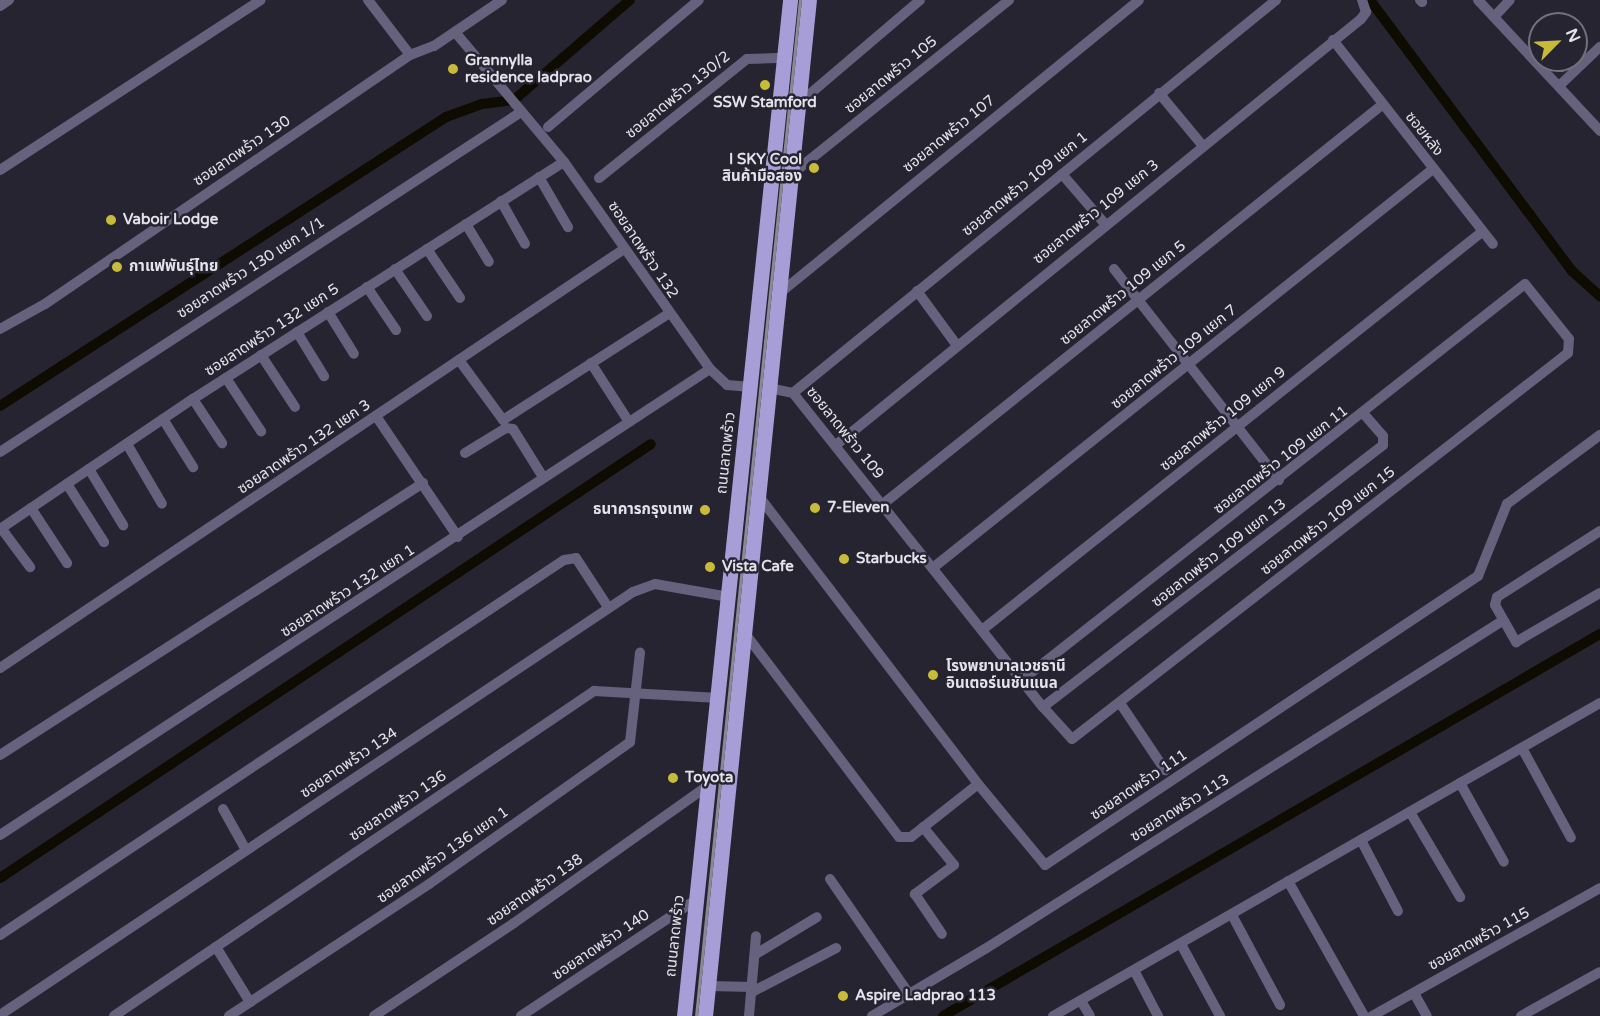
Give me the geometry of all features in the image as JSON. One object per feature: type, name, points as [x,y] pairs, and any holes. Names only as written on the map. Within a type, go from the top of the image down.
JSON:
[{"type":"main road","name":"ถนนลาดพร้าว","points":[[684,1016],[719,698],[790,0]]},
{"type":"main road","points":[[705,1016],[809,0]]},
{"type":"main road","points":[[782,80],[801,81]]},
{"type":"main road","points":[[780,103],[798,104]]},
{"type":"street","points":[[0,6],[9,0]]},
{"type":"street","points":[[0,170],[261,0]]},
{"type":"street","points":[[368,0],[410,55]]},
{"type":"street","name":"ซอยลาดพร้าว 130","points":[[0,329],[45,304],[410,55],[455,32],[502,0]]},
{"type":"street","points":[[548,127],[699,0]]},
{"type":"street","points":[[798,104],[920,0]]},
{"type":"street","name":"ซอยลาดพร้าว 105","points":[[792,174],[1009,0]]},
{"type":"street","name":"ซอยลาดพร้าว 107","points":[[780,293],[1139,0]]},
{"type":"street","name":"ซอยลาดพร้าว 109 แยก 1","points":[[793,393],[1276,0]]},
{"type":"street","name":"ซอยลาดพร้าว 109 แยก 3","points":[[836,445],[956,344],[1333,40],[1366,12],[1362,0]]},
{"type":"street","points":[[1478,0],[1600,130]]},
{"type":"street","points":[[1494,17],[1510,0]]},
{"type":"street","name":"ซอยลาดพร้าว 132","points":[[455,32],[564,162],[668,314],[710,369],[727,385],[751,387]]},
{"type":"street","name":"ซอยหลัง","points":[[1333,40],[1493,244]]},
{"type":"street","points":[[1559,86],[1600,47]]},
{"type":"street","name":"ซอยลาดพร้าว 130/2","points":[[599,178],[747,59],[784,58]]},
{"type":"street","points":[[1159,93],[1203,146]]},
{"type":"street","name":"ซอยลาดพร้าว 109 แยก 5","points":[[883,504],[1382,105]]},
{"type":"street","name":"ซอยลาดพร้าว 130 แยก 1/1","points":[[0,452],[519,109]]},
{"type":"street","name":"ซอยลาดพร้าว 132 แยก 5","points":[[0,528],[193,399],[564,162]]},
{"type":"street","name":"ซอยลาดพร้าว 109 แยก 7","points":[[934,567],[1433,169]]},
{"type":"street","points":[[1062,174],[1105,224]]},
{"type":"street","points":[[539,177],[568,227]]},
{"type":"street","points":[[501,201],[525,244]]},
{"type":"street","points":[[466,224],[489,262]]},
{"type":"street","name":"ซอยลาดพร้าว 109 แยก 9","points":[[982,630],[1483,231]]},
{"type":"street","points":[[427,249],[460,298]]},
{"type":"street","name":"ซอยลาดพร้าว 132 แยก 3","points":[[0,668],[624,249]]},
{"type":"street","points":[[395,269],[427,316]]},
{"type":"street","points":[[1114,269],[1279,480]]},
{"type":"street","name":"ซอยลาดพร้าว 109 แยก 11","points":[[1022,680],[1364,414],[1525,284],[1550,314]]},
{"type":"street","points":[[367,287],[396,330]]},
{"type":"street","points":[[917,291],[956,344]]},
{"type":"street","points":[[328,312],[354,354]]},
{"type":"street","points":[[459,360],[502,420],[668,314]]},
{"type":"street","name":"ซอยลาดพร้าว 109 แยก 15","points":[[1069,738],[1120,703],[1568,353],[1569,339],[1550,314]]},
{"type":"street","points":[[297,333],[324,376]]},
{"type":"street","points":[[261,355],[295,407]]},
{"type":"street","points":[[591,363],[628,422]]},
{"type":"street","name":"ซอยลาดพร้าว 132 แยก 1","points":[[0,835],[458,537],[543,477],[710,369]]},
{"type":"street","points":[[226,378],[261,431]]},
{"type":"street","name":"ซอยลาดพร้าว 109","points":[[769,388],[793,393],[1069,738]]},
{"type":"street","points":[[193,399],[222,443]]},
{"type":"street","name":"ซอยลาดพร้าว 109 แยก 13","points":[[1043,708],[1383,445],[1383,436],[1364,414]]},
{"type":"street","points":[[376,416],[458,537]]},
{"type":"street","points":[[164,419],[193,467]]},
{"type":"street","points":[[465,453],[506,428],[513,429],[543,477]]},
{"type":"street","name":"ซอยลาดพร้าว 111","points":[[758,495],[978,784],[1041,863],[1049,864],[1478,576],[1507,504],[1600,435]]},
{"type":"street","points":[[127,444],[162,504]]},
{"type":"street","points":[[89,469],[123,525]]},
{"type":"street","points":[[0,755],[423,483]]},
{"type":"street","points":[[68,484],[104,542]]},
{"type":"street","points":[[31,508],[67,563]]},
{"type":"street","points":[[0,528],[30,567]]},
{"type":"street","points":[[1600,531],[1497,597],[1495,605],[1514,641],[1519,642],[1600,593]]},
{"type":"street","points":[[0,935],[564,560],[576,558],[608,607]]},
{"type":"street","name":"ซอยลาดพร้าว 134","points":[[0,1015],[608,607],[655,584],[729,597]]},
{"type":"street","name":"ซอยลาดพร้าว 113","points":[[872,1016],[1502,621]]},
{"type":"street","points":[[744,632],[899,837],[911,837],[978,784]]},
{"type":"street","name":"ซอยลาดพร้าว 136 แยก 1","points":[[229,1016],[429,884],[630,741],[640,653]]},
{"type":"street","name":"ซอยลาดพร้าว 136","points":[[114,1016],[594,691],[719,698]]},
{"type":"street","points":[[1120,703],[1165,770]]},
{"type":"street","points":[[1053,1016],[1182,946],[1288,881],[1600,703]]},
{"type":"street","points":[[1522,748],[1571,838]]},
{"type":"street","points":[[1460,783],[1504,862]]},
{"type":"street","name":"ซอยลาดพร้าว 138","points":[[374,1016],[514,923],[710,784]]},
{"type":"street","points":[[223,808],[246,850]]},
{"type":"street","points":[[1410,812],[1460,897]]},
{"type":"street","points":[[923,827],[954,865],[915,894],[942,933]]},
{"type":"street","points":[[1360,840],[1398,911]]},
{"type":"street","points":[[830,879],[909,994]]},
{"type":"street","points":[[1288,881],[1364,1016]]},
{"type":"street","name":"ซอยลาดพร้าว 115","points":[[1372,1016],[1600,888]]},
{"type":"street","name":"ซอยลาดพร้าว 140","points":[[521,1016],[697,899]]},
{"type":"street","points":[[1232,915],[1280,1005]]},
{"type":"street","points":[[756,954],[817,917]]},
{"type":"street","points":[[749,1016],[756,936]]},
{"type":"street","points":[[1182,946],[1220,1016]]},
{"type":"street","points":[[216,947],[250,1002]]},
{"type":"street","points":[[708,986],[753,989],[836,948]]},
{"type":"street","points":[[1135,972],[1158,1016]]},
{"type":"street","points":[[1521,1016],[1600,972]]},
{"type":"street","points":[[1414,993],[1427,1016]]},
{"type":"street","points":[[1081,1001],[1090,1016]]},
{"type":"waterway","points":[[0,406],[446,117],[482,104],[514,100],[630,0]]},
{"type":"waterway","points":[[1370,0],[1572,271],[1600,296]]},
{"type":"waterway","points":[[0,878],[651,444]]},
{"type":"waterway","points":[[943,1016],[1600,634]]},
{"type":"railway","points":[[696,1016],[800,0]]},
{"type":"place","name":"Grannylla residence ladprao","points":[[453,69]]},
{"type":"place","name":"SSW Stamford","points":[[765,85]]},
{"type":"place","name":"I SKY Cool สินค้ามือสอง","points":[[814,168]]},
{"type":"place","name":"Vaboir Lodge","points":[[111,220]]},
{"type":"place","name":"กาแฟพันธุ์ไทย","points":[[117,267]]},
{"type":"place","name":"7-Eleven","points":[[815,508]]},
{"type":"place","name":"ธนาคารกรุงเทพ","points":[[705,510]]},
{"type":"place","name":"Starbucks","points":[[844,559]]},
{"type":"place","name":"Vista Cafe","points":[[710,567]]},
{"type":"place","name":"โรงพยาบาลเวชธานี อินเตอร์เนชันแนล","points":[[933,675]]},
{"type":"place","name":"Toyota","points":[[673,778]]},
{"type":"place","name":"Aspire Ladprao 113","points":[[843,996]]}]
